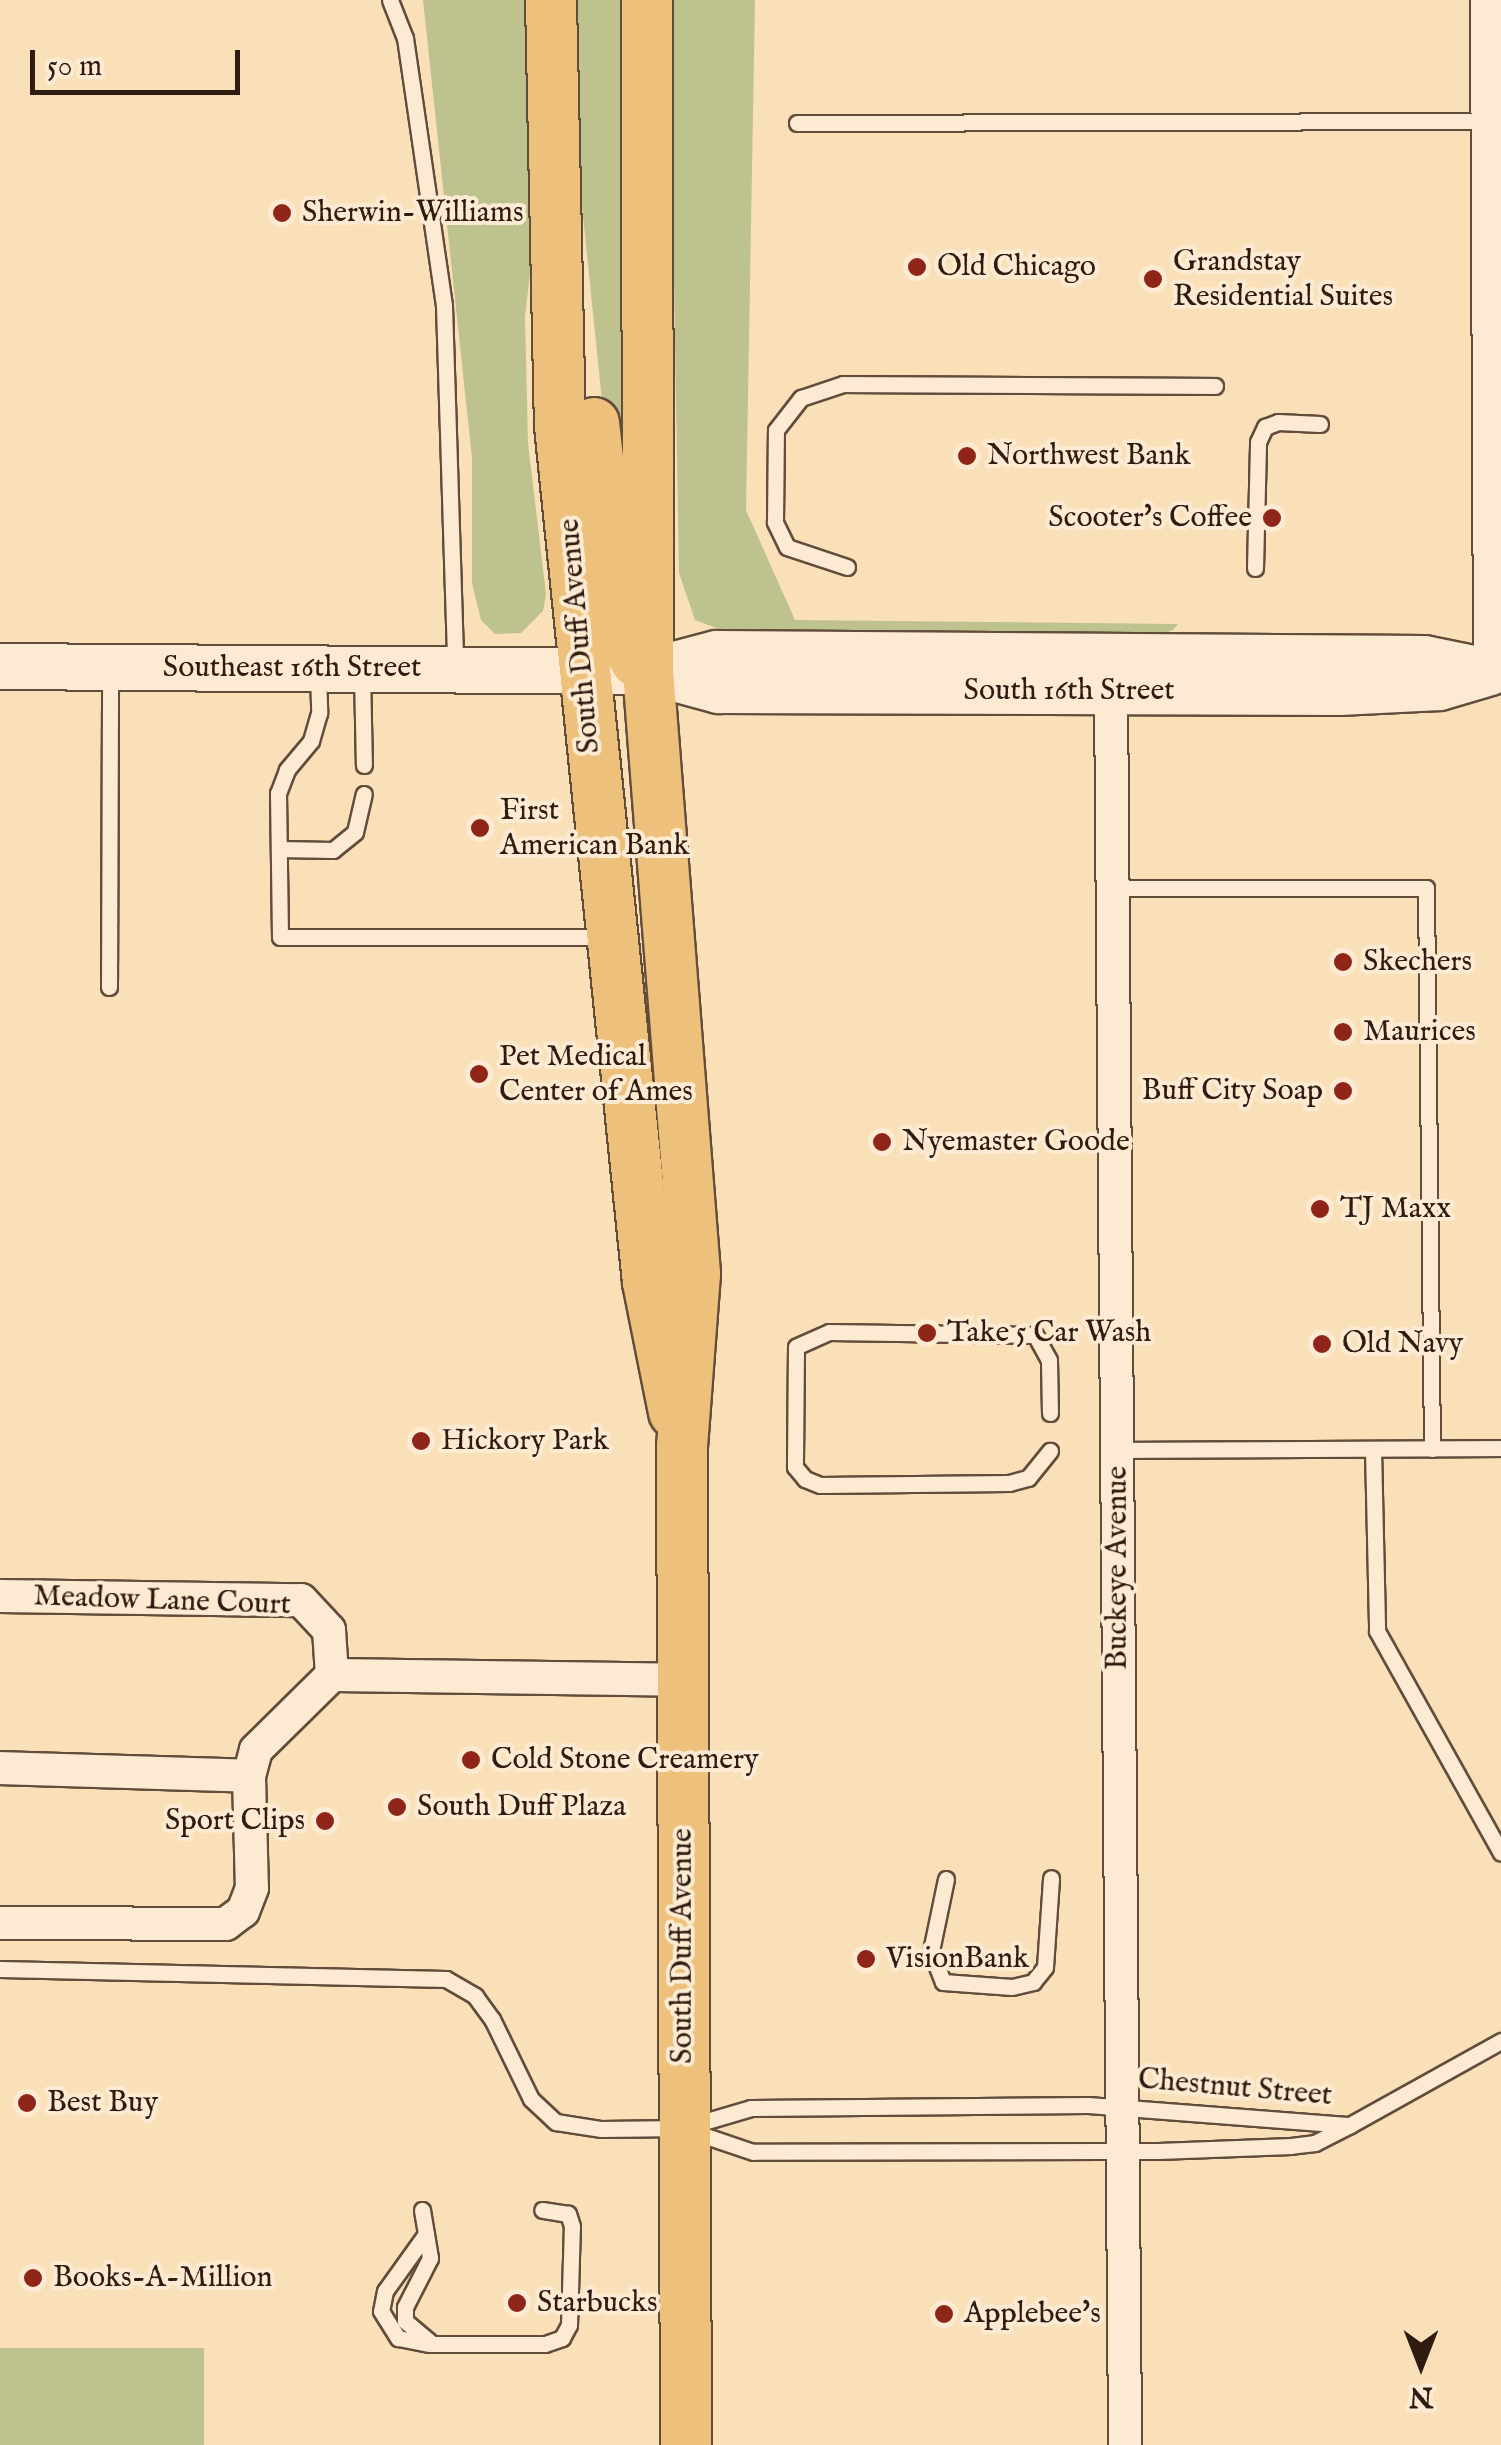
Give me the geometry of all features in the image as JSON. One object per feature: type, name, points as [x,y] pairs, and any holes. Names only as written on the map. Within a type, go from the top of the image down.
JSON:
[{"type":"main road","name":"South Duff Avenue","points":[[551,0],[560,426],[654,1329],[682,1446]]},
{"type":"main road","name":"South Duff Avenue","points":[[647,0],[648,670],[695,1274],[682,1446],[686,2445]]},
{"type":"main road","points":[[551,106],[615,612],[624,646],[648,670]]},
{"type":"main road","name":"South 16th Street","points":[[584,670],[648,670],[716,653],[1404,658],[1496,672]]},
{"type":"main road","name":"Southeast 16th Street","points":[[0,666],[584,670]]},
{"type":"main road","name":"South 16th Street","points":[[648,670],[718,690],[1111,691],[1414,690],[1496,672]]},
{"type":"street","points":[[1487,0],[1496,672]]},
{"type":"street","name":"Buckeye Avenue","points":[[1111,691],[1126,2445]]},
{"type":"street","name":"Meadow Lane Court","points":[[0,1596],[301,1600],[329,1630],[332,1674]]},
{"type":"street","points":[[0,1923],[226,1924],[243,1911],[252,1888],[249,1776],[256,1750],[332,1674],[682,1680]]},
{"type":"street","points":[[0,1768],[249,1776]]},
{"type":"lane","points":[[390,0],[415,93],[444,306],[456,669]]},
{"type":"lane","points":[[796,123],[1487,121]]},
{"type":"lane","points":[[846,566],[787,547],[775,522],[776,430],[801,398],[843,384],[1214,386]]},
{"type":"lane","points":[[1255,568],[1258,442],[1265,427],[1278,422],[1320,424]]},
{"type":"lane","points":[[109,988],[110,667]]},
{"type":"lane","points":[[318,668],[320,713],[311,741],[287,770],[278,794],[280,937],[612,937]]},
{"type":"lane","points":[[362,669],[364,765]]},
{"type":"lane","points":[[279,849],[333,850],[355,832],[364,794]]},
{"type":"lane","points":[[1112,888],[1426,888],[1432,1448]]},
{"type":"lane","points":[[1050,1414],[1049,1360],[1035,1335],[829,1332],[796,1347],[795,1467],[804,1479],[820,1485],[1010,1483],[1028,1478],[1050,1451]]},
{"type":"lane","points":[[1373,1448],[1378,1631],[1501,1853]]},
{"type":"lane","points":[[1117,1450],[1501,1448]]},
{"type":"lane","points":[[946,1879],[931,1951],[943,1982],[1012,1987],[1033,1982],[1046,1968],[1051,1878]]},
{"type":"lane","points":[[0,1969],[435,1976],[475,1996],[531,2099],[556,2122],[683,2128]]},
{"type":"lane","points":[[1350,2126],[1501,2042]]},
{"type":"lane","name":"Chestnut Street","points":[[683,2128],[751,2108],[1122,2106],[1350,2126]]},
{"type":"lane","name":"Chestnut Street","points":[[683,2128],[753,2152],[1122,2151],[1291,2146],[1315,2143],[1350,2126]]},
{"type":"lane","points":[[422,2210],[428,2269],[405,2307],[406,2321],[432,2344]]},
{"type":"lane","points":[[426,2234],[385,2291],[381,2311],[398,2338],[432,2344],[544,2344],[562,2338],[569,2325],[572,2226],[568,2214],[542,2210]]},
{"type":"green space","points":[[423,0],[534,0],[535,231],[525,317],[528,443],[546,594],[543,611],[521,633],[495,634],[481,620],[472,583],[472,458]]},
{"type":"green space","points":[[570,0],[626,0],[627,517],[614,518],[571,99]]},
{"type":"green space","points":[[669,0],[755,0],[746,510],[795,620],[1178,624],[1173,630],[1152,637],[727,632],[695,620],[679,573]]},
{"type":"green space","points":[[0,2348],[204,2348],[204,2445],[0,2445]]},
{"type":"place","name":"Sherwin-Williams","points":[[282,213]]},
{"type":"place","name":"Old Chicago","points":[[917,267]]},
{"type":"place","name":"Grandstay Residential Suites","points":[[1153,279]]},
{"type":"place","name":"Northwest Bank","points":[[967,456]]},
{"type":"place","name":"Scooter's Coffee","points":[[1272,518]]},
{"type":"place","name":"First American Bank","points":[[480,828]]},
{"type":"place","name":"Skechers","points":[[1343,962]]},
{"type":"place","name":"Maurices","points":[[1343,1032]]},
{"type":"place","name":"Pet Medical Center of Ames","points":[[479,1074]]},
{"type":"place","name":"Buff City Soap","points":[[1343,1091]]},
{"type":"place","name":"Nyemaster Goode","points":[[882,1142]]},
{"type":"place","name":"TJ Maxx","points":[[1320,1209]]},
{"type":"place","name":"Take 5 Car Wash","points":[[927,1333]]},
{"type":"place","name":"Old Navy","points":[[1322,1344]]},
{"type":"place","name":"Hickory Park","points":[[421,1441]]},
{"type":"place","name":"Cold Stone Creamery","points":[[471,1760]]},
{"type":"place","name":"South Duff Plaza","points":[[397,1807]]},
{"type":"place","name":"Sport Clips","points":[[325,1821]]},
{"type":"place","name":"VisionBank","points":[[866,1959]]},
{"type":"place","name":"Best Buy","points":[[27,2103]]},
{"type":"place","name":"Books-A-Million","points":[[33,2278]]},
{"type":"place","name":"Starbucks","points":[[517,2303]]},
{"type":"place","name":"Applebee's","points":[[944,2314]]}]
